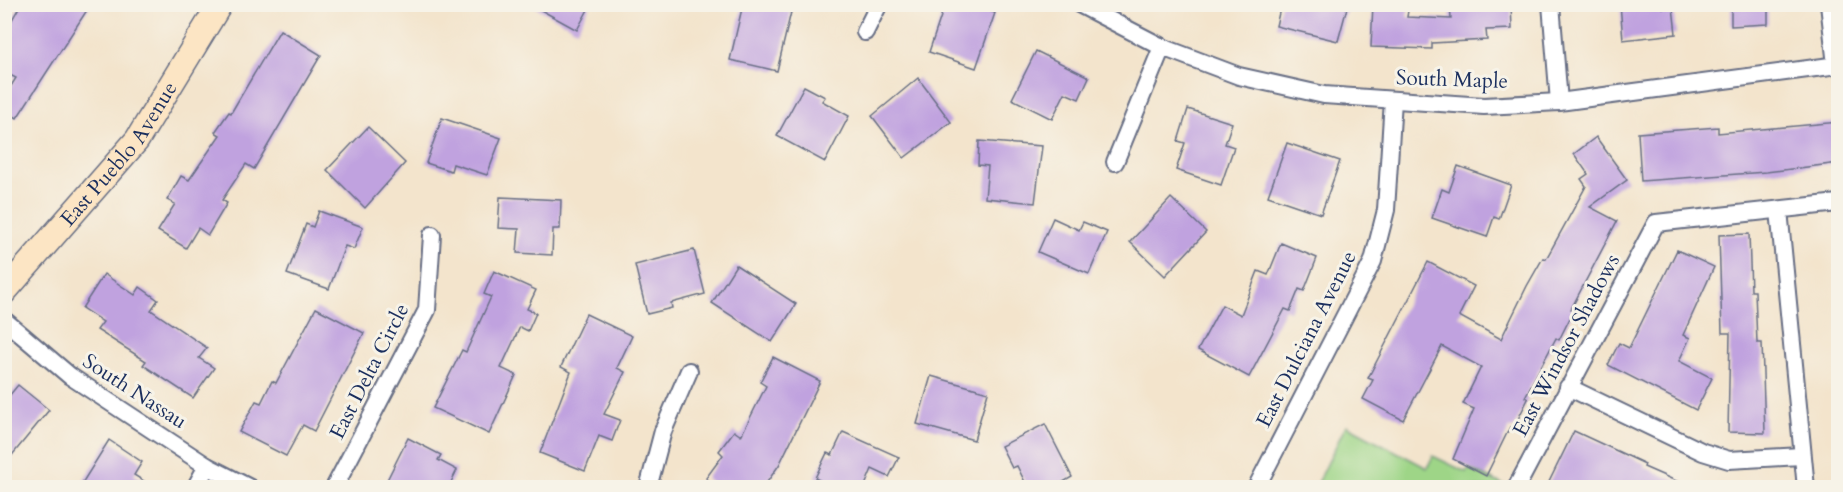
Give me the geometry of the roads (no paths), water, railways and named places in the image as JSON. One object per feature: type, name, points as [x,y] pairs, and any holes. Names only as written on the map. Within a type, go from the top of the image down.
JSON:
[{"type":"street","name":"East Pueblo Avenue","points":[[4,292],[137,140],[220,4]]},
{"type":"street","points":[[866,32],[879,4]]},
{"type":"street","name":"South Maple","points":[[1078,4],[1162,47],[1239,76],[1324,95],[1484,106],[1559,102],[1837,65]]},
{"type":"street","points":[[1551,4],[1559,102]]},
{"type":"street","points":[[1830,4],[1837,65]]},
{"type":"street","points":[[1115,162],[1162,47]]},
{"type":"street","name":"East Dulciana Avenue","points":[[1256,488],[1373,261],[1386,210],[1393,100]]},
{"type":"street","points":[[1806,488],[1801,456],[1779,210],[1839,203]]},
{"type":"street","name":"East Windsor Shadows","points":[[1516,488],[1656,223],[1779,210]]},
{"type":"street","name":"East Delta Circle","points":[[334,488],[427,310],[432,235]]},
{"type":"street","name":"South Nassau","points":[[4,321],[70,376],[207,466],[249,488]]},
{"type":"street","points":[[648,488],[663,431],[689,371]]},
{"type":"street","points":[[1568,387],[1703,452],[1729,460],[1801,456]]},
{"type":"street","points":[[195,488],[207,466]]}]
